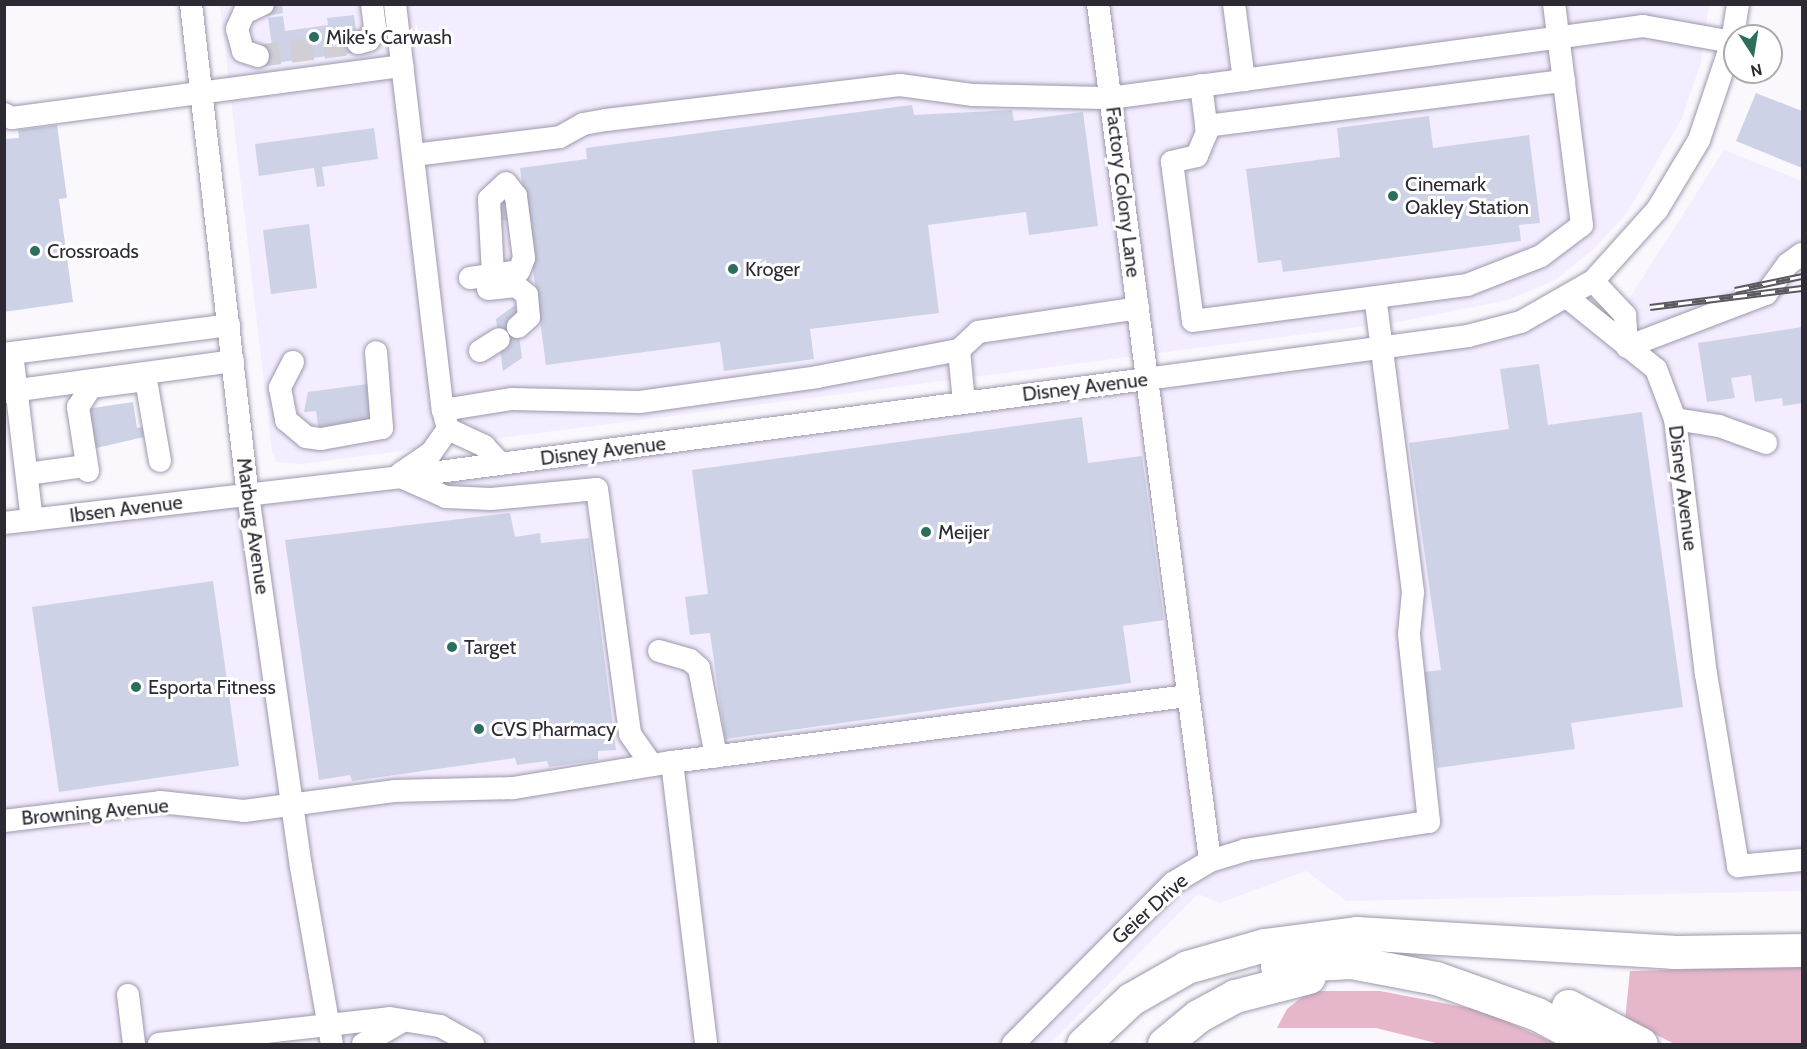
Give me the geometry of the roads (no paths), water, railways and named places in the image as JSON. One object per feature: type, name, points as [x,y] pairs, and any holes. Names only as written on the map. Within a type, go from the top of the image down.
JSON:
[{"type":"highway","points":[[1083,1044],[1131,999],[1187,967],[1264,945],[1356,933],[1433,933],[1672,952],[1803,950]]},
{"type":"highway","points":[[1315,940],[1470,966],[1556,1000],[1641,1044]]},
{"type":"highway","points":[[1111,1044],[1164,1002],[1190,989],[1288,964],[1351,962],[1436,978],[1537,1014],[1593,1044]]},
{"type":"highway","points":[[1164,1044],[1198,1016],[1268,985],[1367,972],[1436,978]]},
{"type":"street","name":"Marburg Avenue","points":[[191,4],[248,495],[292,807],[330,1034]]},
{"type":"street","points":[[258,56],[243,51],[237,29],[244,13],[263,4]]},
{"type":"street","points":[[358,43],[369,40],[375,28],[372,4]]},
{"type":"street","points":[[395,4],[446,420],[431,453],[396,478]]},
{"type":"street","name":"Factory Colony Lane","points":[[1098,4],[1210,861]]},
{"type":"street","points":[[1234,4],[1244,80]]},
{"type":"street","points":[[1201,85],[1206,126],[1197,156],[1173,162],[1193,321],[1375,297],[1492,278],[1541,256],[1582,225],[1554,4]]},
{"type":"street","name":"Disney Avenue","points":[[1735,24],[1738,4]]},
{"type":"street","points":[[414,155],[560,137],[583,124],[606,120],[900,85],[973,95],[1110,98],[1642,26],[1723,40]]},
{"type":"street","points":[[4,114],[12,118],[203,96],[403,66]]},
{"type":"street","name":"Disney Avenue","points":[[248,495],[396,478],[1382,348],[1468,336],[1521,322],[1568,298],[1593,282],[1657,210],[1699,140],[1723,69]]},
{"type":"street","points":[[1206,126],[1564,81]]},
{"type":"street","points":[[501,144],[506,183],[503,273],[471,284],[516,286],[527,296],[530,317],[518,327]]},
{"type":"street","points":[[1593,282],[1625,315],[1621,342],[1766,294],[1788,264],[1803,254]]},
{"type":"street","points":[[1375,297],[1382,348]]},
{"type":"street","name":"Disney Avenue","points":[[1568,298],[1656,369],[1675,419],[1705,662],[1738,866],[1803,860]]},
{"type":"street","points":[[446,420],[512,399],[640,402],[958,350],[978,332],[1138,308]]},
{"type":"street","points":[[32,520],[27,474],[10,391],[8,353],[229,325]]},
{"type":"street","name":"Geier Drive","points":[[1013,1044],[1173,883],[1210,861],[1245,850],[1429,822],[1409,634],[1413,592],[1382,348]]},
{"type":"street","points":[[958,350],[964,403]]},
{"type":"street","points":[[293,362],[280,388],[282,409],[297,431],[321,439],[382,428],[376,352]]},
{"type":"street","points":[[10,391],[233,361]]},
{"type":"street","points":[[27,474],[83,469],[78,407],[84,392],[102,385],[146,380],[160,461]]},
{"type":"street","points":[[1675,419],[1766,443]]},
{"type":"street","points":[[446,420],[484,446],[501,464]]},
{"type":"street","points":[[396,478],[446,497],[491,499],[597,489],[630,734],[662,763],[706,1044]]},
{"type":"street","name":"Ibsen Avenue","points":[[4,523],[248,495]]},
{"type":"street","points":[[658,651],[690,660],[699,668],[716,756]]},
{"type":"street","name":"Browning Avenue","points":[[4,821],[160,802],[244,812],[394,791],[513,788],[662,763],[1187,696]]},
{"type":"street","points":[[128,995],[134,1044]]},
{"type":"street","points":[[363,1044],[407,1019]]},
{"type":"street","points":[[159,1044],[330,1034],[407,1019],[440,1026],[473,1044]]},
{"type":"tunnel","points":[[258,56],[358,43]]},
{"type":"railway","points":[[1735,290],[1802,276]]},
{"type":"railway","points":[[1650,307],[1802,288]]},
{"type":"place","name":"Mike's Carwash","points":[[314,37]]},
{"type":"place","name":"Cinemark Oakley Station","points":[[1393,196]]},
{"type":"place","name":"Crossroads","points":[[35,251]]},
{"type":"place","name":"Kroger","points":[[733,269]]},
{"type":"place","name":"Meijer","points":[[926,532]]},
{"type":"place","name":"Target","points":[[452,647]]},
{"type":"place","name":"Esporta Fitness","points":[[136,687]]},
{"type":"place","name":"CVS Pharmacy","points":[[479,729]]}]
